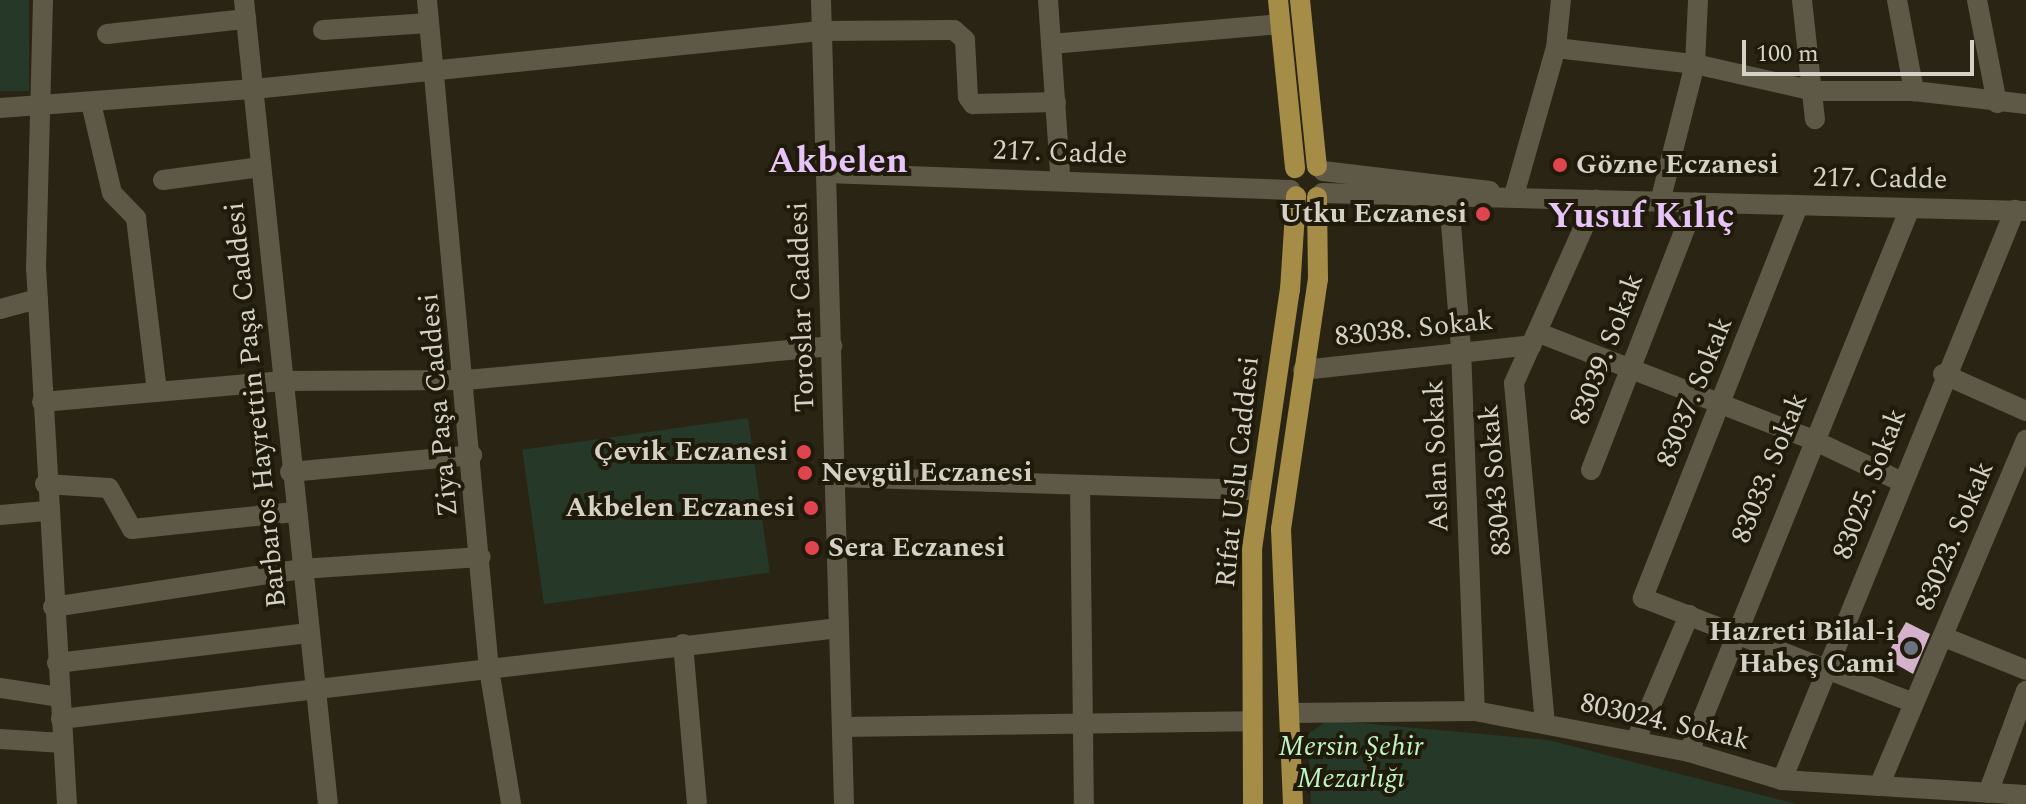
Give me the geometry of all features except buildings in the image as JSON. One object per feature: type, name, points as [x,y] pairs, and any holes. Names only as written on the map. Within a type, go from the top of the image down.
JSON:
[{"type":"main road","points":[[1278,0],[1302,187]]},
{"type":"main road","points":[[1300,0],[1320,169],[1302,187]]},
{"type":"main road","name":"Rifat Uslu Caddesi","points":[[1293,804],[1281,529],[1318,279],[1302,187]]},
{"type":"main road","name":"Rifat Uslu Caddesi","points":[[1253,804],[1252,549],[1302,187]]},
{"type":"street","points":[[43,0],[38,299],[46,511],[67,804]]},
{"type":"street","name":"Ziya Paşa Caddesi","points":[[427,0],[466,380],[489,669],[511,804]]},
{"type":"street","name":"Toroslar Caddesi","points":[[821,0],[844,804]]},
{"type":"street","points":[[1048,0],[1060,170]]},
{"type":"street","points":[[1496,196],[1556,48],[1561,0]]},
{"type":"street","points":[[1660,202],[1695,64],[1698,0]]},
{"type":"street","points":[[1802,0],[1815,119]]},
{"type":"street","points":[[1897,0],[1914,91]]},
{"type":"street","points":[[1977,0],[1997,103]]},
{"type":"street","points":[[107,34],[245,10]]},
{"type":"street","name":"Barbaros Hayrettin Paşa Caddesi","points":[[245,10],[280,381],[328,804]]},
{"type":"street","points":[[323,30],[429,23]]},
{"type":"street","points":[[1051,44],[1280,24]]},
{"type":"street","points":[[0,108],[254,89],[433,68],[820,31],[954,30],[965,40],[969,102],[1056,102]]},
{"type":"street","points":[[1556,48],[1695,64],[1814,91],[1914,91],[2026,104]]},
{"type":"street","points":[[91,103],[112,193],[136,218],[157,392]]},
{"type":"street","points":[[163,180],[261,167]]},
{"type":"street","name":"217. Cadde","points":[[826,168],[1302,187]]},
{"type":"street","name":"217. Cadde","points":[[826,168],[1060,170],[1449,199],[1496,196],[2020,210]]},
{"type":"street","name":"217. Cadde","points":[[1320,169],[1482,186],[1496,196]]},
{"type":"street","name":"Aslan Sokak","points":[[1449,199],[1461,349],[1475,711]]},
{"type":"street","name":"83043 Sokak","points":[[1545,724],[1514,383],[1596,200]]},
{"type":"street","name":"83039. Sokak","points":[[1591,470],[1695,203]]},
{"type":"street","name":"83037. Sokak","points":[[1689,615],[1643,598],[1798,206]]},
{"type":"street","name":"83033. Sokak","points":[[1689,752],[1811,439],[1910,208]]},
{"type":"street","name":"83025. Sokak","points":[[1782,780],[1943,374],[2020,210]]},
{"type":"street","points":[[0,309],[38,299]]},
{"type":"street","points":[[1535,339],[1628,369],[1811,439],[1902,482]]},
{"type":"street","name":"83038. Sokak","points":[[1303,370],[1535,339]]},
{"type":"street","points":[[42,402],[280,381],[466,380],[832,346]]},
{"type":"street","points":[[1943,374],[2026,411]]},
{"type":"street","name":"83023. Sokak","points":[[1879,786],[1911,702],[1944,637],[2026,440]]},
{"type":"street","points":[[290,472],[472,455]]},
{"type":"street","points":[[836,477],[1259,490]]},
{"type":"street","points":[[45,484],[109,488],[132,529],[294,512]]},
{"type":"street","points":[[1080,485],[1084,804]]},
{"type":"street","points":[[0,515],[46,511]]},
{"type":"street","points":[[53,607],[301,569],[481,557]]},
{"type":"street","points":[[1636,740],[1689,615],[1828,666],[1911,702]]},
{"type":"street","points":[[61,719],[839,628]]},
{"type":"street","points":[[57,663],[308,633]]},
{"type":"street","points":[[1944,637],[2026,670]]},
{"type":"street","points":[[683,644],[697,804]]},
{"type":"street","points":[[0,688],[60,697]]},
{"type":"street","points":[[1988,793],[2026,691]]},
{"type":"street","name":"803024. Sokak","points":[[1291,713],[1475,711],[1636,740],[1689,752],[1782,780],[2026,795]]},
{"type":"street","points":[[842,727],[1083,727],[1251,721]]},
{"type":"street","points":[[0,739],[63,743]]},
{"type":"green space","points":[[0,0],[29,0],[29,91],[0,91]]},
{"type":"green space","points":[[748,418],[770,572],[544,604],[522,450]]},
{"type":"green space","name":"Mersin Şehir Mezarlığı","points":[[1328,720],[1548,740],[1796,804],[1311,804],[1308,734]]},
{"type":"place","name":"Gözne Eczanesi","points":[[1560,165]]},
{"type":"place","name":"Utku Eczanesi","points":[[1483,214]]},
{"type":"place","name":"Çevik Eczanesi","points":[[804,452]]},
{"type":"place","name":"Nevgül Eczanesi","points":[[805,473]]},
{"type":"place","name":"Akbelen Eczanesi","points":[[811,508]]},
{"type":"place","name":"Sera Eczanesi","points":[[812,548]]},
{"type":"place","name":"Hazreti Bilal-i Habeş Cami","points":[[1911,648]]},
{"type":"district","name":"Akbelen","points":[[838,162]]},
{"type":"district","name":"Yusuf Kılıç","points":[[1641,217]]}]
